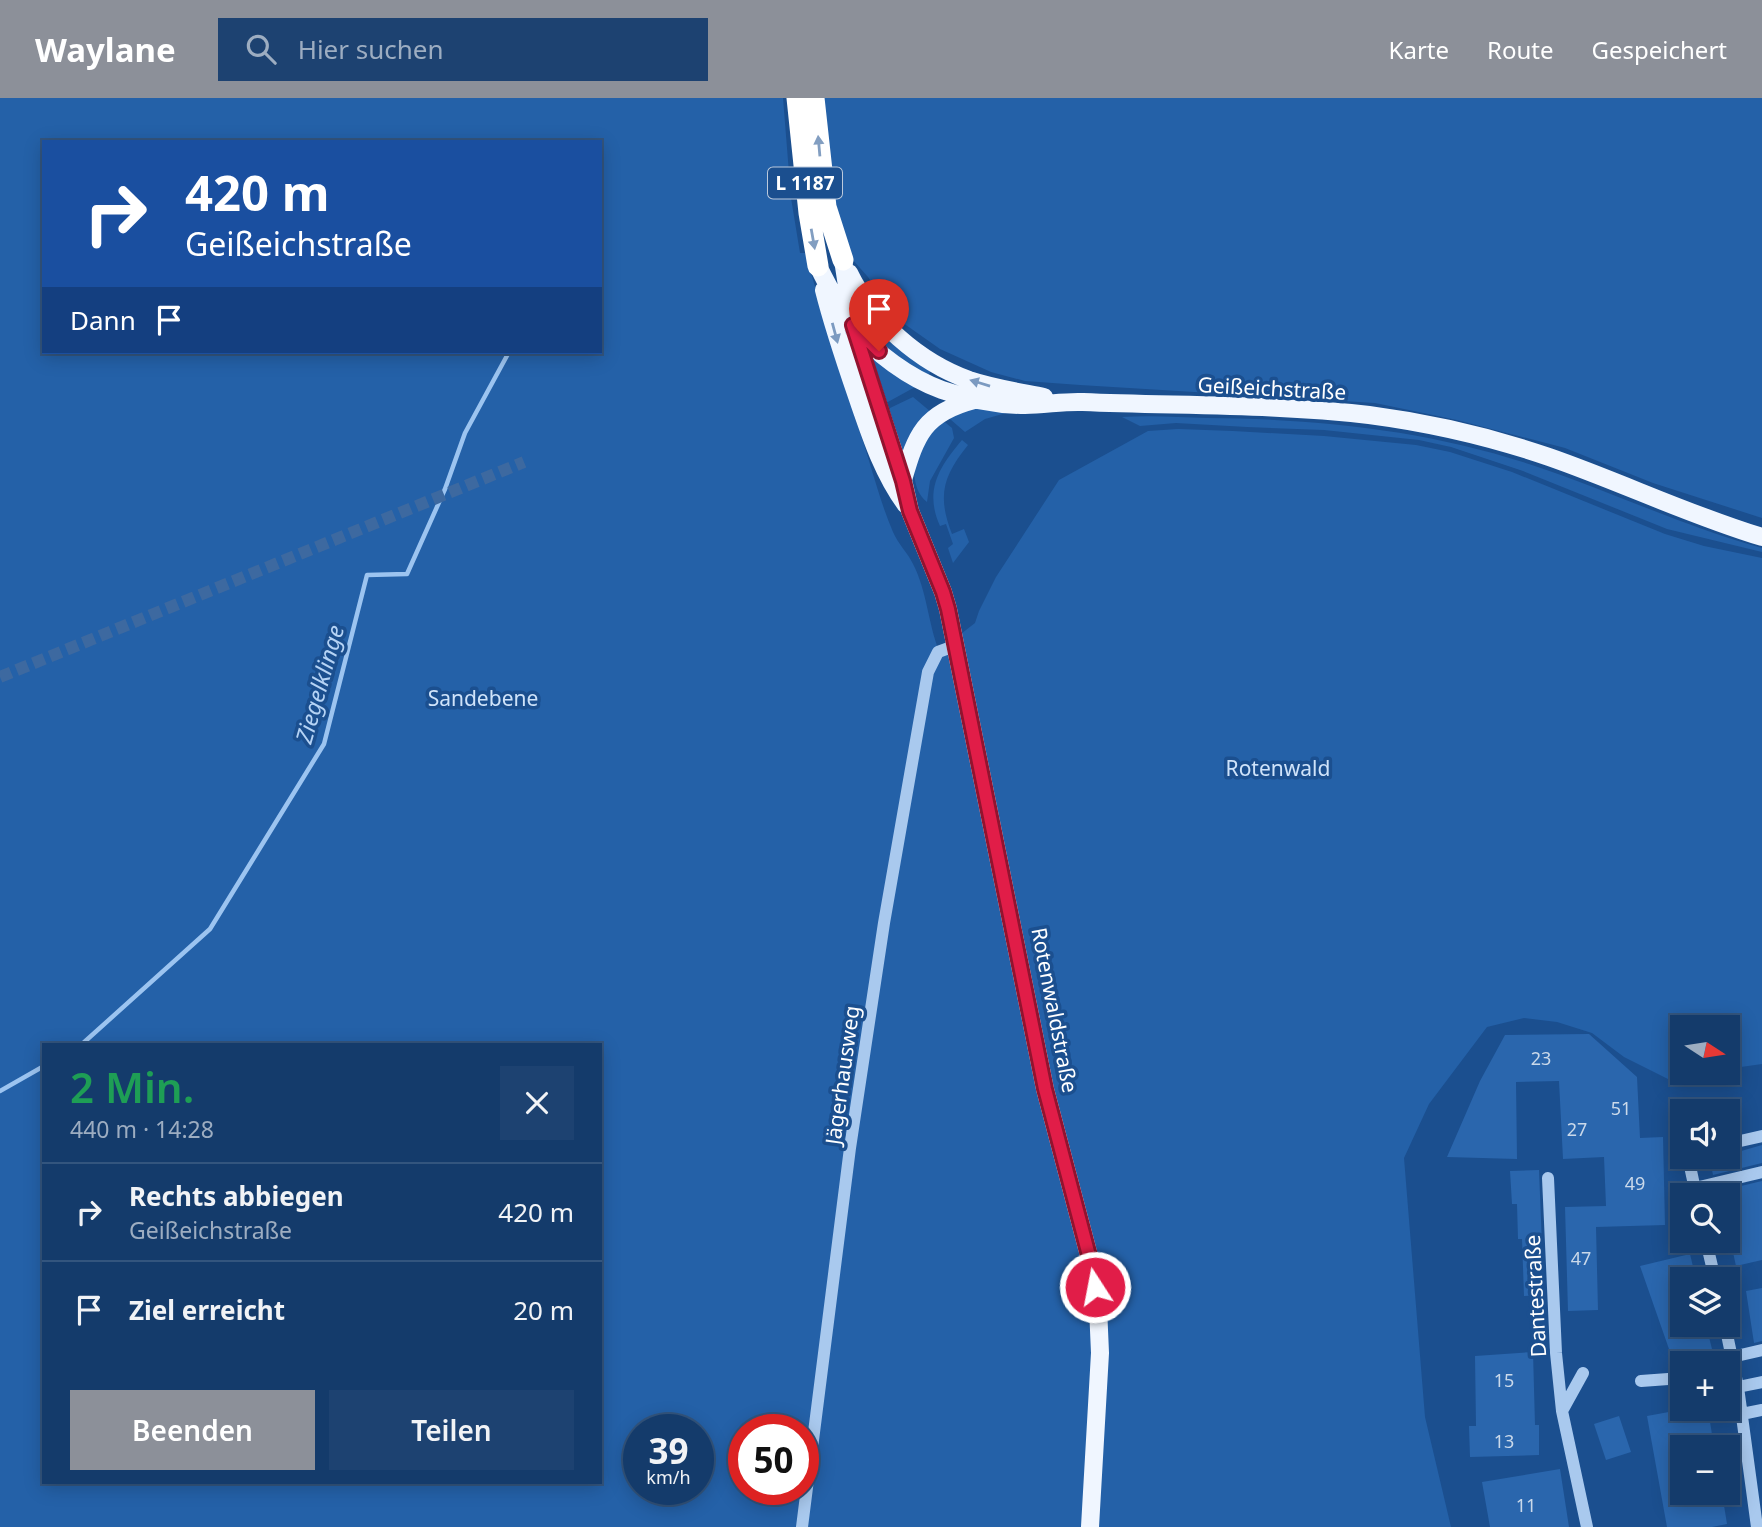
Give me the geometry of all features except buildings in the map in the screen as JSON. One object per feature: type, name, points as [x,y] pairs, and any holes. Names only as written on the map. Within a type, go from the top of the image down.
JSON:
[{"type":"highway","name":"Rotenwaldstraße","points":[[797,98],[808,214],[818,266]]},
{"type":"highway","name":"Rotenwaldstraße","points":[[814,98],[826,207],[843,260]]},
{"type":"main road","name":"Rotenwaldstraße","points":[[843,260],[853,325],[910,511],[943,592],[957,645],[1045,1089],[1092,1267],[1098,1307],[1100,1353],[1090,1527]]},
{"type":"main road","name":"Rotenwaldstraße","points":[[843,260],[853,282],[877,316],[901,340],[928,359],[968,379],[1000,389],[1068,402]]},
{"type":"main road","name":"Geißeichstraße","points":[[818,266],[853,325],[879,351],[912,375],[943,390],[976,399],[1019,405],[1068,402],[1259,407],[1327,411],[1412,422],[1495,440],[1549,457],[1670,506],[1762,537]]},
{"type":"main road","name":"Rotenwaldstraße","points":[[818,266],[836,338],[864,417],[891,484],[910,511]]},
{"type":"main road","points":[[903,481],[914,443],[921,431],[941,413],[976,399]]},
{"type":"street","name":"Jägerhausweg","points":[[802,1527],[850,1148],[900,830],[928,672],[938,652],[957,645]]},
{"type":"street","points":[[1740,1141],[1762,1136]]},
{"type":"street","points":[[1726,1183],[1762,1172]]},
{"type":"street","name":"Dantestraße","points":[[1548,1178],[1556,1353],[1562,1411],[1587,1527]]},
{"type":"street","points":[[1740,1355],[1762,1350]]},
{"type":"street","points":[[1562,1411],[1583,1373]]},
{"type":"street","points":[[1641,1381],[1670,1379]]},
{"type":"street","points":[[1740,1379],[1762,1382]]},
{"type":"street","points":[[1740,1406],[1758,1502],[1757,1527]]},
{"type":"street","points":[[1742,1414],[1762,1410]]},
{"type":"green space","points":[[0,98],[783,98],[791,198],[800,253],[805,253],[833,347],[858,413],[854,416],[887,518],[918,574],[939,651],[975,623],[996,577],[1059,480],[1148,431],[1178,429],[1324,436],[1416,445],[1450,452],[1512,472],[1665,534],[1704,546],[1762,558],[1762,1064],[1740,1067],[1740,1015],[1670,1015],[1668,1079],[1624,1057],[1592,1033],[1557,1022],[1524,1018],[1487,1027],[1429,1104],[1404,1158],[1425,1417],[1451,1527],[0,1527]]},
{"type":"green space","points":[[823,98],[1762,98],[1762,518],[1653,483],[1565,448],[1457,420],[1375,403],[1025,381],[991,372],[940,349],[896,318],[852,259],[834,196]]},
{"type":"green space","points":[[857,305],[899,349],[931,371],[927,377],[893,355],[875,339]]},
{"type":"green space","points":[[870,355],[917,386],[886,403]]},
{"type":"green space","points":[[913,397],[931,412],[903,454],[889,413],[890,408]]},
{"type":"green space","points":[[981,406],[1006,413],[985,419],[965,432],[949,417]]},
{"type":"green space","points":[[1164,416],[1331,424],[1452,443],[1561,475],[1762,548],[1762,552],[1667,529],[1523,471],[1451,447],[1419,440],[1324,430],[1176,423],[1140,426],[1122,417]]},
{"type":"green space","points":[[941,419],[952,428],[954,438],[930,481],[927,502],[916,485],[914,463],[920,446]]},
{"type":"green space","points":[[962,440],[968,445],[948,477],[944,497],[947,521],[952,534],[964,529],[969,542],[953,563],[948,548],[953,544],[946,524],[940,526],[933,502],[936,480]]},
{"type":"waterway","name":"Ziegelklinge","points":[[83,1043],[210,929],[324,744],[367,575],[407,574],[445,489],[465,433],[508,354]]},
{"type":"waterway","name":"Ziegelklinge","points":[[0,1091],[42,1067]]},
{"type":"tunnel","points":[[0,677],[524,462]]},
{"type":"route","points":[[879,351],[853,325],[910,511],[948,609],[1045,1089],[1095,1287]]},
{"type":"park label","name":"Sandebene","points":[[483,698]]},
{"type":"park label","name":"Rotenwald","points":[[1278,768]]}]
